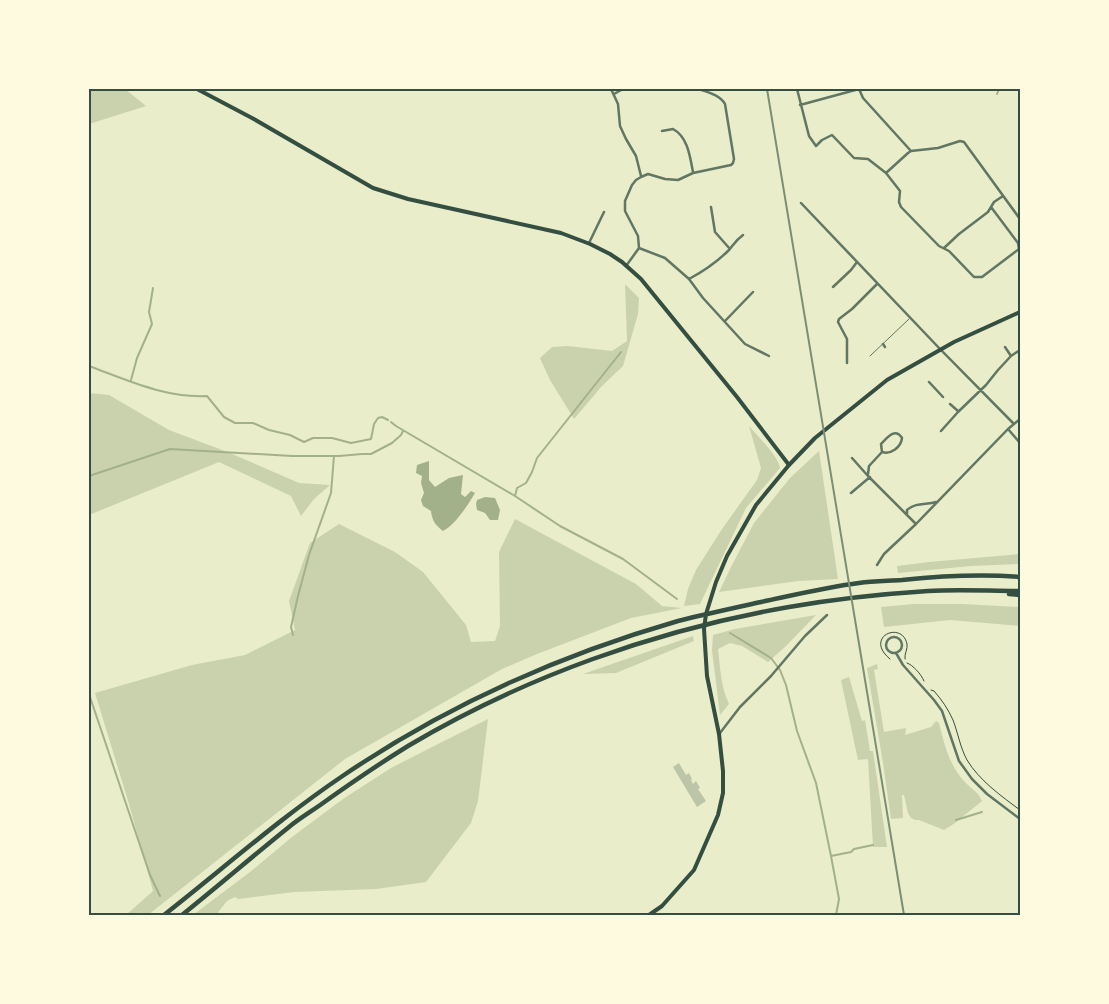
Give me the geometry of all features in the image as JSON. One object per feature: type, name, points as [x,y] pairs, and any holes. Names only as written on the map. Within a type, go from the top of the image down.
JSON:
[{"type":"highway","points":[[164,915],[285,817],[344,775],[404,737],[444,715],[509,683],[567,658],[680,621],[787,596],[859,583],[932,577],[1020,575]]},
{"type":"highway","points":[[182,915],[291,826],[349,784],[409,746],[488,703],[571,668],[682,631],[790,606],[930,591],[970,590],[1020,593]]},
{"type":"main road","points":[[197,89],[252,118],[372,188],[408,199],[561,233],[589,243],[610,254],[641,279],[737,397],[789,465]]},
{"type":"main road","points":[[649,915],[662,906],[694,870],[718,815],[724,793],[719,734],[707,676],[704,639],[706,614],[727,556],[756,505],[789,465],[815,438],[887,380],[977,330],[1020,312]]},
{"type":"street","points":[[611,89],[618,104],[620,126],[636,156],[641,177]]},
{"type":"street","points":[[613,94],[623,89]]},
{"type":"street","points":[[626,266],[639,248],[638,236],[625,211],[625,202],[632,185],[648,174],[665,179],[678,180],[694,173],[734,163],[725,104],[719,97],[698,89]]},
{"type":"street","points":[[797,89],[809,136],[816,146],[822,140],[832,135],[854,158],[868,159],[886,173],[900,191],[899,202],[901,207],[939,246],[949,251],[974,277],[982,277],[1018,252],[1018,243],[991,207]]},
{"type":"street","points":[[800,105],[859,89],[863,98],[911,151]]},
{"type":"street","points":[[662,131],[673,129],[685,141],[689,149],[694,173]]},
{"type":"street","points":[[886,173],[911,151],[945,146],[960,141],[964,142],[1020,219]]},
{"type":"street","points":[[944,248],[988,212],[994,202],[1003,196]]},
{"type":"street","points":[[800,203],[940,350],[1014,424]]},
{"type":"street","points":[[711,207],[715,232],[730,249]]},
{"type":"street","points":[[589,243],[604,212]]},
{"type":"street","points":[[689,280],[708,269],[730,249],[735,240],[743,235]]},
{"type":"street","points":[[639,248],[666,258],[689,280],[703,298],[746,344],[769,356]]},
{"type":"street","points":[[833,287],[857,262]]},
{"type":"street","points":[[847,363],[847,339],[838,322],[839,319],[878,284]]},
{"type":"street","points":[[725,321],[753,292]]},
{"type":"street","points":[[1006,348],[1011,356]]},
{"type":"street","points":[[941,430],[986,385],[1011,356],[1020,350]]},
{"type":"street","points":[[929,382],[942,397]]},
{"type":"street","points":[[950,404],[958,412]]},
{"type":"street","points":[[877,565],[884,554],[1020,419]]},
{"type":"street","points":[[1008,429],[1020,443]]},
{"type":"street","points":[[899,434],[902,438],[900,443],[890,453],[882,452],[881,444],[890,435],[899,434]]},
{"type":"street","points":[[852,493],[869,476],[869,466],[882,452]]},
{"type":"street","points":[[852,458],[916,524]]},
{"type":"street","points":[[907,515],[908,510],[913,505],[936,502]]},
{"type":"street","points":[[719,734],[740,707],[786,660],[805,636],[826,615]]},
{"type":"street","points":[[896,653],[902,648],[902,643],[900,639],[893,637],[888,639],[886,647],[889,651],[896,653],[903,665],[934,700],[942,712],[959,761],[972,779],[987,794],[1020,819]]},
{"type":"lane","points":[[870,356],[884,346],[911,318]]},
{"type":"shaded area","points":[[89,89],[125,89],[146,106],[89,124]]},
{"type":"shaded area","points":[[625,284],[639,298],[638,314],[623,366],[602,386],[574,419],[550,380],[540,358],[552,347],[568,346],[612,351],[627,341]]},
{"type":"shaded area","points":[[89,393],[109,395],[169,430],[230,453],[299,483],[330,485],[314,499],[301,516],[291,496],[219,462],[89,515]]},
{"type":"shaded area","points":[[749,426],[772,452],[780,468],[746,508],[700,604],[684,606],[688,589],[696,570],[757,480],[761,468]]},
{"type":"shaded area","points":[[819,451],[838,579],[798,581],[719,592],[754,523],[790,478]]},
{"type":"shaded area","points":[[429,461],[429,480],[435,487],[449,478],[463,475],[461,494],[465,497],[471,491],[475,493],[457,520],[443,531],[433,520],[431,511],[423,506],[421,500],[424,493],[421,483],[422,476],[416,473],[417,465]]},
{"type":"shaded area","points":[[485,497],[495,498],[500,510],[498,520],[490,520],[485,513],[477,510],[477,500]]},
{"type":"shaded area","points":[[515,519],[636,584],[662,606],[682,608],[631,618],[502,669],[345,759],[148,915],[126,915],[153,891],[95,693],[192,665],[245,655],[295,630],[289,601],[310,543],[339,524],[395,552],[423,572],[466,625],[471,642],[495,641],[500,626],[499,552]]},
{"type":"shaded area","points":[[1020,554],[1020,564],[971,566],[898,573],[897,566],[929,562]]},
{"type":"shaded area","points":[[914,604],[1020,607],[1020,626],[950,620],[884,627],[881,607]]},
{"type":"shaded area","points":[[816,615],[768,662],[742,646],[730,643],[718,649],[720,670],[729,704],[720,715],[712,650],[713,635],[735,629]]},
{"type":"shaded area","points":[[693,636],[694,641],[616,673],[583,674]]},
{"type":"shaded area","points":[[877,664],[878,669],[874,670],[884,732],[906,728],[905,735],[931,727],[936,721],[939,723],[954,768],[982,801],[944,830],[911,818],[904,795],[902,795],[903,818],[891,819],[867,668]]},
{"type":"shaded area","points":[[849,677],[862,721],[865,720],[870,751],[873,751],[887,847],[873,847],[868,759],[858,760],[841,680]]},
{"type":"shaded area","points":[[488,719],[478,801],[471,823],[426,882],[376,889],[294,892],[238,899],[235,897],[227,901],[216,915],[193,915],[343,799],[391,768]]},
{"type":"building","points":[[679,763],[686,775],[689,773],[693,784],[696,781],[700,788],[698,789],[706,801],[697,807],[673,767]]},
{"type":"waterway","points":[[997,94],[999,89]]},
{"type":"waterway","points":[[131,380],[137,358],[152,324],[149,312],[153,288]]},
{"type":"waterway","points":[[515,496],[517,488],[526,483],[537,458],[621,352]]},
{"type":"waterway","points":[[89,366],[161,391],[191,396],[207,396],[224,417],[235,423],[253,423],[269,430],[290,435],[304,442],[313,438],[332,438],[351,443],[371,439],[374,424],[378,418],[382,417],[388,420]]},
{"type":"waterway","points":[[391,422],[515,496],[560,526],[623,559],[677,599]]},
{"type":"waterway","points":[[89,476],[170,449],[292,456],[371,454],[392,443],[403,431]]},
{"type":"waterway","points":[[293,635],[291,627],[298,596],[309,555],[331,493],[334,456]]},
{"type":"waterway","points":[[730,633],[771,658],[780,670],[786,685],[797,731],[816,783],[831,856],[873,845]]},
{"type":"waterway","points":[[89,694],[150,875],[160,896]]},
{"type":"waterway","points":[[956,820],[982,812]]},
{"type":"waterway","points":[[831,856],[839,899],[836,915]]},
{"type":"railway","points":[[767,89],[904,915]]}]
